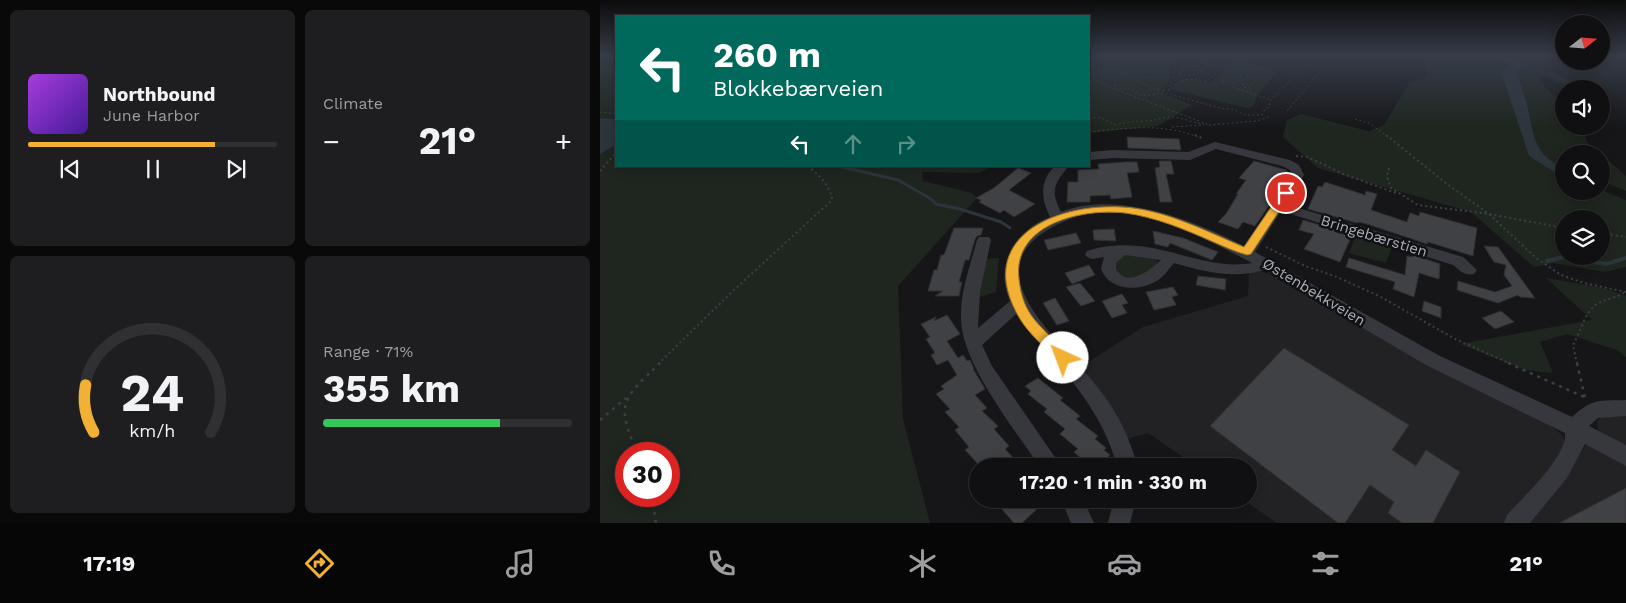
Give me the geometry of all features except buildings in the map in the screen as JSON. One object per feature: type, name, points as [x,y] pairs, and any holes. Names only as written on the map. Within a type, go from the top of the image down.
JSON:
[{"type":"street","points":[[1090,156],[1113,154],[1190,156],[1215,145],[1273,159],[1292,166],[1298,172],[1298,175],[1250,247]]},
{"type":"street","points":[[1057,217],[1049,200],[1048,190],[1054,174],[1062,167]]},
{"type":"street","name":"Bringebærstien","points":[[1277,206],[1458,261],[1469,270]]},
{"type":"street","name":"Østenbekkveien","points":[[1125,458],[1124,448],[1106,412],[1063,358],[1025,317],[1018,303],[1012,267],[1019,247],[1032,232],[1057,217],[1092,209],[1134,211],[1250,247],[1266,264],[1434,361],[1574,428],[1626,456]]},
{"type":"street","points":[[984,240],[968,314],[968,329],[985,370],[1046,458]]},
{"type":"street","points":[[1092,254],[1141,250],[1170,259],[1218,269],[1247,269],[1266,264]]},
{"type":"street","points":[[1120,252],[1108,261],[1108,268],[1113,276],[1123,282],[1140,282],[1151,277],[1170,259]]},
{"type":"street","points":[[973,343],[1018,303]]},
{"type":"street","points":[[1515,523],[1558,472],[1570,454],[1576,440],[1574,428],[1589,403],[1626,408]]},
{"type":"street","points":[[1076,508],[1083,523]]},
{"type":"street","points":[[1118,523],[1122,508]]},
{"type":"path","points":[[1099,80],[1116,89],[1209,125]]},
{"type":"path","points":[[1116,89],[1114,88],[1114,82],[1117,80]]},
{"type":"path","points":[[1137,80],[1165,93],[1220,108],[1235,110],[1245,115],[1258,116],[1262,115],[1264,109],[1269,107],[1271,100],[1290,80]]},
{"type":"path","points":[[1163,90],[1173,80]]},
{"type":"path","points":[[1163,90],[1170,91],[1168,89],[1169,86],[1183,80]]},
{"type":"path","points":[[1222,80],[1221,82],[1226,84],[1271,100]]},
{"type":"path","points":[[1226,84],[1238,84],[1231,80]]},
{"type":"path","points":[[1242,80],[1243,87],[1248,88],[1257,80]]},
{"type":"path","points":[[1287,112],[1313,80]]},
{"type":"path","points":[[1116,89],[1130,88],[1136,94],[1147,97],[1156,93],[1165,93]]},
{"type":"path","points":[[600,112],[615,114]]},
{"type":"path","points":[[1090,132],[1257,121],[1271,116]]},
{"type":"path","points":[[1090,117],[1102,118],[1115,125],[1136,120],[1146,121],[1169,117],[1187,119],[1197,124],[1209,125]]},
{"type":"path","points":[[1355,119],[1377,128],[1489,214],[1536,258],[1561,275],[1584,283],[1626,292]]},
{"type":"path","points":[[1164,128],[1190,133],[1215,145]]},
{"type":"path","points":[[600,171],[615,154]]},
{"type":"path","points":[[1289,155],[1308,157],[1344,174],[1398,194],[1418,205],[1489,214],[1555,226]]},
{"type":"path","points":[[600,420],[626,398],[666,355],[831,201],[832,197],[828,189],[808,167]]},
{"type":"path","points":[[1389,168],[1387,176],[1391,188],[1398,194]]},
{"type":"path","points":[[1610,234],[1626,237]]},
{"type":"path","points":[[1250,247],[1337,277],[1364,289],[1457,340],[1589,403]]},
{"type":"path","points":[[1589,403],[1573,345],[1584,326],[1589,311],[1594,305],[1620,297],[1626,292]]},
{"type":"path","points":[[626,398],[624,414],[633,442]]},
{"type":"path","points":[[654,507],[656,523]]},
{"type":"shaded area","points":[[600,80],[615,80],[615,119],[600,118]]},
{"type":"shaded area","points":[[1090,80],[1170,80],[1160,92],[1192,105],[1158,126],[1090,133]]},
{"type":"shaded area","points":[[1180,80],[1211,82],[1213,80],[1270,80],[1257,96],[1253,106],[1247,108],[1169,89]]},
{"type":"shaded area","points":[[1504,80],[1529,156],[1555,172],[1555,200],[1610,200],[1610,194],[1626,200],[1626,267],[1605,272],[1565,265],[1610,265],[1610,210],[1555,210],[1555,263],[1534,267],[1471,212],[1318,168],[1283,137],[1287,120],[1301,114],[1369,131],[1384,125],[1410,82]]},
{"type":"shaded area","points":[[1504,80],[1520,80],[1534,136],[1541,151],[1555,162],[1554,172],[1529,156]]},
{"type":"shaded area","points":[[1520,80],[1539,80],[1555,96],[1555,135],[1585,135],[1587,142],[1590,145],[1555,145],[1555,162],[1541,151],[1534,136]]},
{"type":"shaded area","points":[[600,118],[615,119],[615,146],[600,154]]},
{"type":"shaded area","points":[[615,146],[615,167],[991,167],[979,173],[922,172],[923,181],[972,193],[977,198],[898,286],[903,419],[930,523],[600,523],[600,154]]},
{"type":"shaded area","points":[[1610,162],[1626,176],[1626,191],[1610,185]]},
{"type":"shaded area","points":[[1357,233],[1393,244],[1386,263],[1349,253]]},
{"type":"shaded area","points":[[1126,253],[1156,258],[1158,265],[1146,277],[1121,279],[1111,262]]},
{"type":"shaded area","points":[[999,258],[996,292],[974,299],[982,259]]},
{"type":"shaded area","points":[[1260,271],[1275,276],[1303,293],[1551,425],[1562,435],[1567,445],[1566,451],[1509,523],[1277,523],[1255,508],[1257,508],[1257,458],[1184,458],[1148,433],[1127,439],[1080,367],[1143,327],[1248,296],[1249,272]]},
{"type":"shaded area","points":[[1546,278],[1604,288],[1626,296],[1626,357],[1617,350],[1567,334],[1540,342],[1553,373],[1525,370],[1460,344],[1592,320]]},
{"type":"shaded area","points":[[1626,413],[1626,450],[1607,439],[1598,429],[1597,422],[1602,416]]},
{"type":"shaded area","points":[[1587,444],[1626,462],[1626,523],[1527,523]]},
{"type":"waterway","points":[[842,167],[898,180],[931,199],[936,204],[960,209],[1001,222],[1010,228]]},
{"type":"waterway","points":[[1547,261],[1565,257],[1606,264],[1626,258]]},
{"type":"route","points":[[1063,358],[1025,317],[1014,292],[1012,267],[1014,257],[1024,240],[1032,232],[1057,217],[1080,211],[1092,209],[1124,210],[1164,219],[1202,232],[1247,252],[1286,193]]}]
